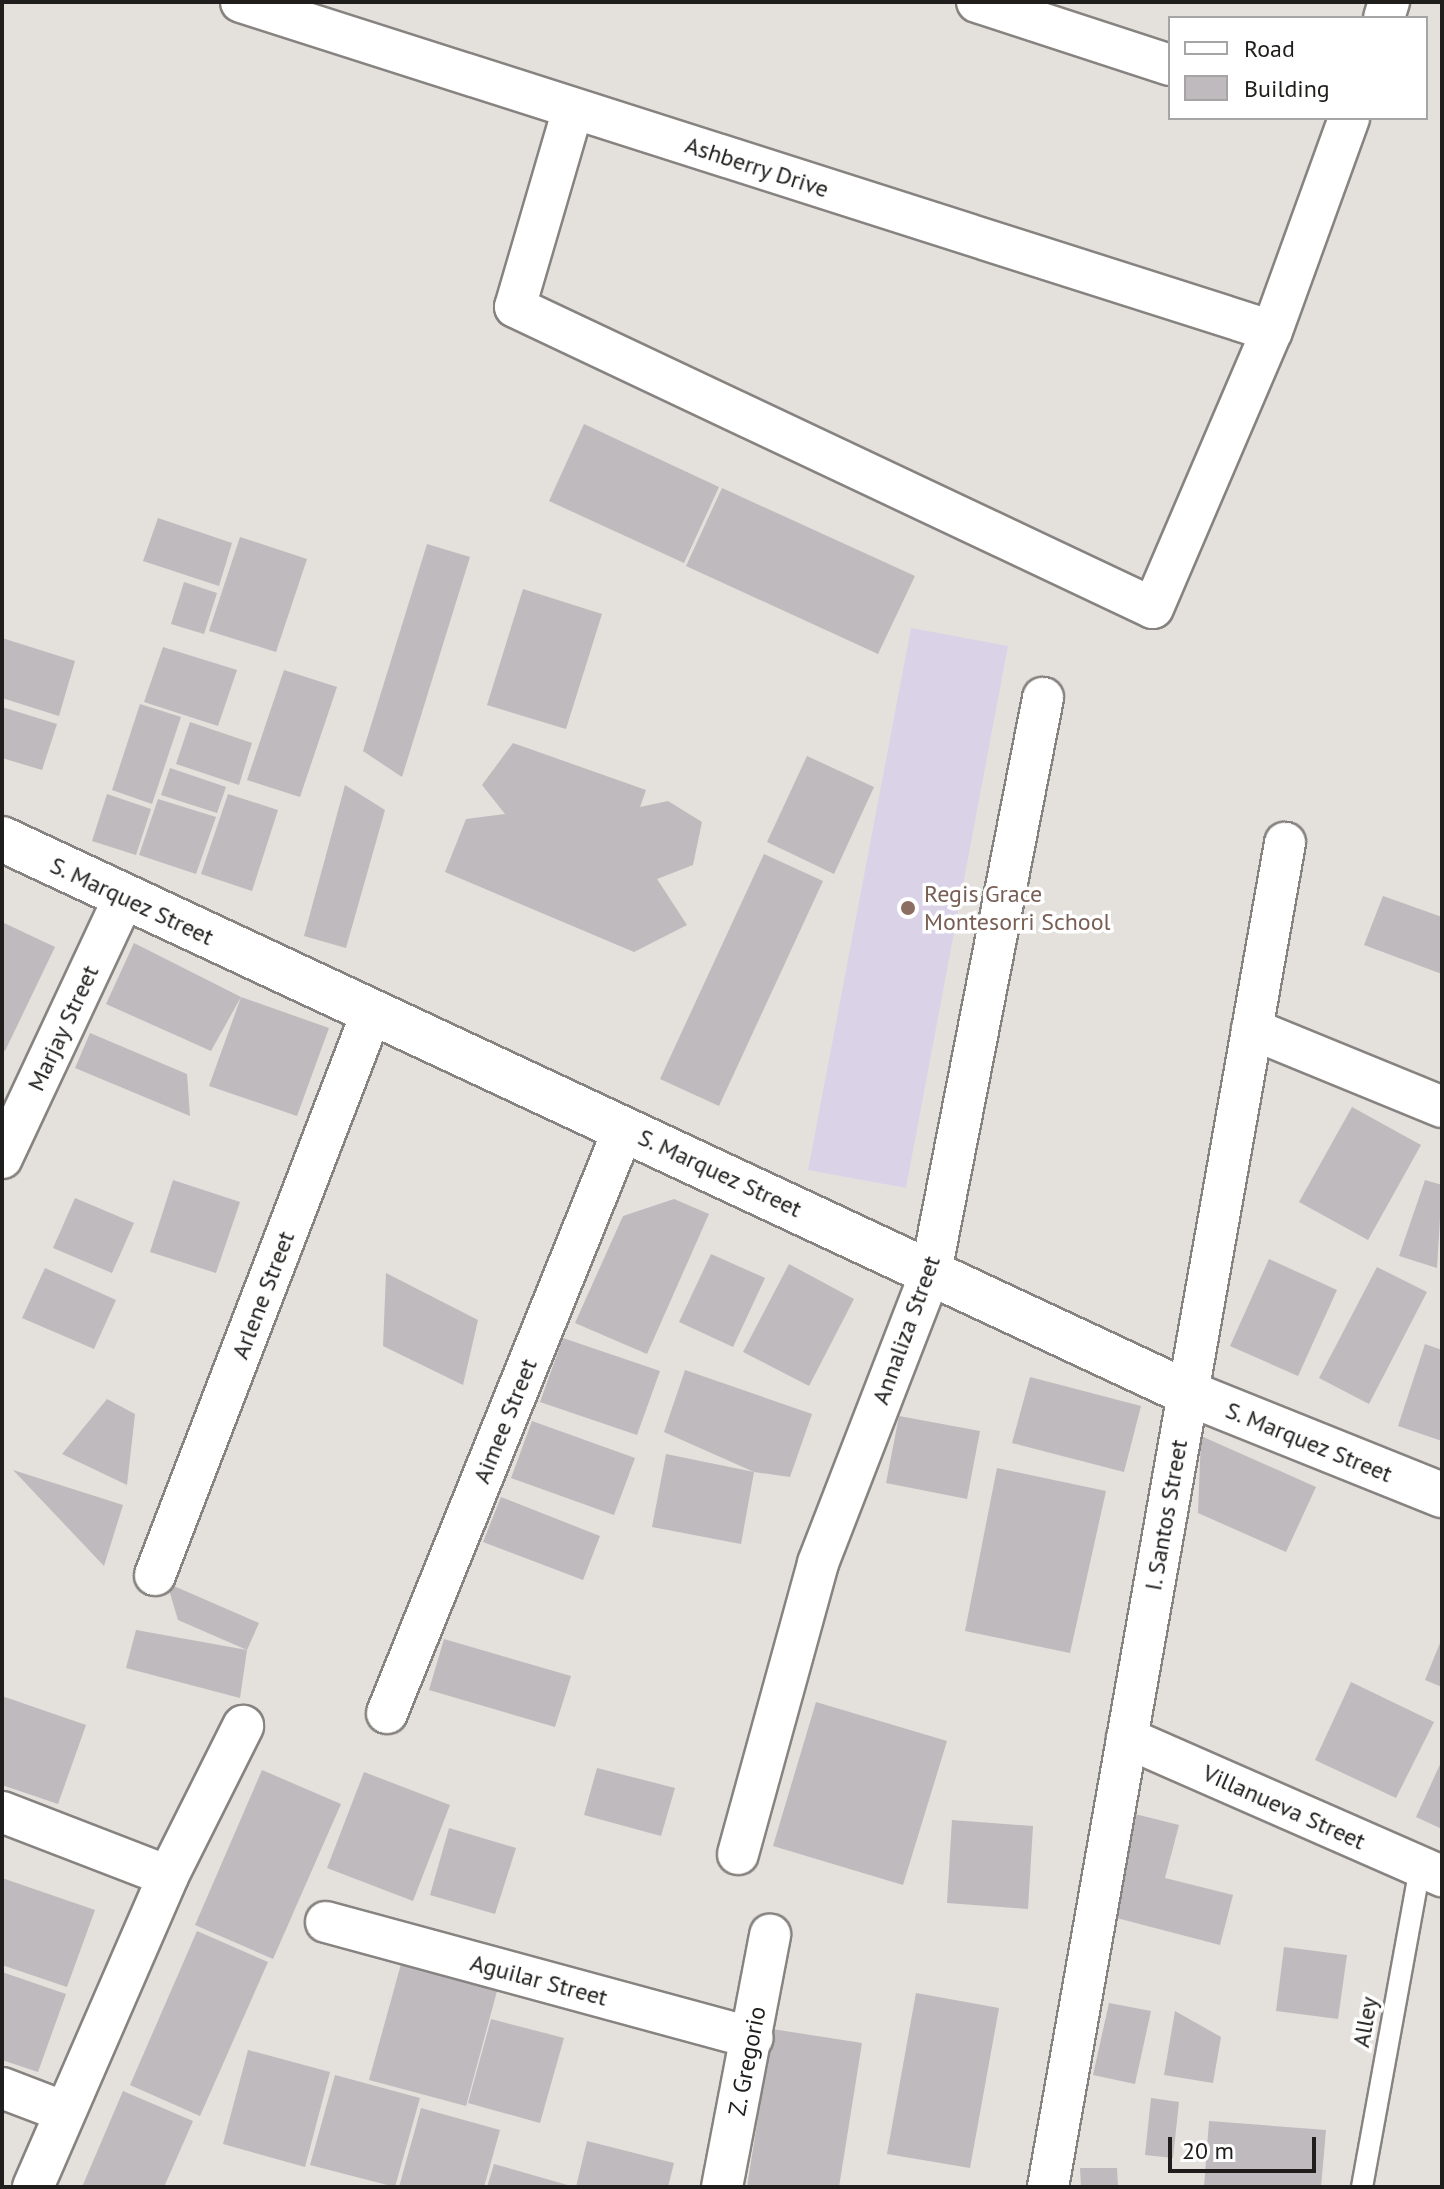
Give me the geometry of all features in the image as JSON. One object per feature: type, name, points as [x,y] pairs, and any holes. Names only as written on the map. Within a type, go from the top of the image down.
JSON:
[{"type":"street","name":"Ashberry Drive","points":[[241,2],[1272,331]]},
{"type":"street","points":[[977,2],[1168,64]]},
{"type":"street","points":[[573,109],[515,307],[1153,608],[1272,331],[1343,120]]},
{"type":"street","name":"Annaliza Street","points":[[738,1854],[818,1563],[931,1272],[1043,698]]},
{"type":"street","name":"S. Marquez Street","points":[[2,839],[1188,1393],[1442,1495]]},
{"type":"street","name":"I. Santos Street","points":[[1048,2187],[1285,843]]},
{"type":"street","name":"Marjay Street","points":[[2,1158],[124,897]]},
{"type":"street","name":"Arlene Street","points":[[155,1575],[371,1014]]},
{"type":"street","points":[[1252,1029],[1442,1107]]},
{"type":"street","name":"Aimee Street","points":[[387,1713],[624,1128]]},
{"type":"street","points":[[33,2187],[168,1876],[243,1726]]},
{"type":"street","name":"Villanueva Street","points":[[1127,1738],[1431,1872]]},
{"type":"street","points":[[2,1812],[168,1876]]},
{"type":"street","name":"Aguilar Street","points":[[326,1922],[752,2038]]},
{"type":"street","name":"Z. Gregorio","points":[[722,2187],[770,1935]]},
{"type":"street","points":[[2,2088],[65,2112]]},
{"type":"lane","name":"Alley","points":[[1362,2187],[1431,1872]]},
{"type":"shaded area","name":"Regis Grace Montesorri School","points":[[911,628],[1008,646],[906,1188],[808,1170]]},
{"type":"building","points":[[584,424],[719,487],[684,563],[549,501]]},
{"type":"building","points":[[722,488],[915,576],[878,654],[686,566]]},
{"type":"building","points":[[158,518],[232,543],[219,586],[143,561]]},
{"type":"building","points":[[240,537],[307,559],[276,652],[209,631]]},
{"type":"building","points":[[427,544],[470,557],[402,777],[363,751]]},
{"type":"building","points":[[184,582],[217,593],[204,634],[171,624]]},
{"type":"building","points":[[523,589],[602,614],[566,729],[487,705]]},
{"type":"building","points":[[2,638],[75,661],[59,716],[2,698]]},
{"type":"building","points":[[163,647],[237,670],[218,726],[144,702]]},
{"type":"building","points":[[284,670],[337,687],[300,797],[247,780]]},
{"type":"building","points":[[140,704],[181,717],[152,804],[112,790]]},
{"type":"building","points":[[2,707],[57,724],[42,770],[2,758]]},
{"type":"building","points":[[190,722],[252,743],[239,785],[176,764]]},
{"type":"building","points":[[513,743],[646,790],[640,807],[668,801],[702,822],[693,865],[657,879],[687,925],[634,952],[445,872],[466,819],[505,814],[482,785]]},
{"type":"building","points":[[807,756],[874,787],[834,874],[767,842]]},
{"type":"building","points":[[170,768],[226,787],[217,813],[161,795]]},
{"type":"building","points":[[345,785],[385,810],[346,948],[304,936]]},
{"type":"building","points":[[107,794],[151,809],[136,855],[92,841]]},
{"type":"building","points":[[228,794],[278,810],[252,891],[201,874]]},
{"type":"building","points":[[158,799],[216,817],[196,874],[139,855]]},
{"type":"building","points":[[764,854],[823,881],[719,1106],[660,1079]]},
{"type":"building","points":[[1383,896],[1442,917],[1442,974],[1364,945]]},
{"type":"building","points":[[2,922],[55,947],[5,1051],[2,1050]]},
{"type":"building","points":[[134,943],[241,997],[211,1051],[106,1004]]},
{"type":"building","points":[[241,997],[329,1028],[297,1116],[209,1086]]},
{"type":"building","points":[[90,1033],[187,1074],[190,1116],[75,1068]]},
{"type":"building","points":[[1352,1107],[1421,1145],[1368,1240],[1299,1202]]},
{"type":"building","points":[[173,1180],[240,1202],[216,1273],[150,1252]]},
{"type":"building","points":[[1425,1180],[1442,1185],[1437,1268],[1399,1256]]},
{"type":"building","points":[[75,1198],[134,1223],[112,1273],[53,1248]]},
{"type":"building","points":[[674,1199],[709,1214],[647,1354],[575,1323],[623,1216]]},
{"type":"building","points":[[711,1254],[765,1278],[733,1347],[679,1322]]},
{"type":"building","points":[[1269,1259],[1337,1290],[1298,1376],[1230,1346]]},
{"type":"building","points":[[789,1264],[854,1299],[809,1386],[743,1352]]},
{"type":"building","points":[[1377,1267],[1427,1292],[1369,1404],[1319,1378]]},
{"type":"building","points":[[45,1268],[116,1300],[94,1349],[22,1318]]},
{"type":"building","points":[[386,1273],[478,1320],[463,1385],[383,1346]]},
{"type":"building","points":[[563,1338],[660,1371],[637,1435],[540,1402]]},
{"type":"building","points":[[1425,1344],[1442,1350],[1442,1441],[1398,1426]]},
{"type":"building","points":[[685,1370],[812,1414],[790,1477],[754,1472],[664,1432]]},
{"type":"building","points":[[1030,1377],[1141,1406],[1124,1472],[1012,1443]]},
{"type":"building","points":[[107,1399],[135,1414],[127,1485],[62,1454]]},
{"type":"building","points":[[899,1416],[980,1431],[967,1499],[886,1483]]},
{"type":"building","points":[[532,1421],[635,1458],[614,1515],[511,1478]]},
{"type":"building","points":[[1201,1436],[1316,1487],[1286,1552],[1198,1513]]},
{"type":"building","points":[[666,1454],[754,1472],[741,1544],[652,1527]]},
{"type":"building","points":[[997,1468],[1106,1491],[1070,1653],[965,1631]]},
{"type":"building","points":[[13,1470],[123,1505],[104,1566]]},
{"type":"building","points":[[501,1497],[600,1536],[583,1580],[483,1542]]},
{"type":"building","points":[[167,1583],[259,1623],[247,1650],[178,1620]]},
{"type":"building","points":[[136,1630],[247,1650],[240,1698],[126,1668]]},
{"type":"building","points":[[1442,1638],[1442,1687],[1425,1680]]},
{"type":"building","points":[[444,1639],[571,1676],[555,1727],[429,1690]]},
{"type":"building","points":[[1351,1682],[1434,1722],[1396,1798],[1315,1760]]},
{"type":"building","points":[[2,1696],[86,1725],[58,1804],[2,1785]]},
{"type":"building","points":[[816,1702],[947,1741],[903,1885],[773,1846]]},
{"type":"building","points":[[1442,1760],[1442,1829],[1416,1817]]},
{"type":"building","points":[[597,1768],[675,1788],[661,1836],[584,1815]]},
{"type":"building","points":[[262,1770],[341,1804],[273,1959],[195,1925]]},
{"type":"building","points":[[364,1772],[450,1805],[413,1901],[327,1868]]},
{"type":"building","points":[[1135,1814],[1179,1825],[1165,1878],[1233,1895],[1220,1945],[1109,1916]]},
{"type":"building","points":[[952,1820],[1033,1826],[1028,1909],[947,1903]]},
{"type":"building","points":[[449,1828],[516,1848],[495,1914],[430,1895]]},
{"type":"building","points":[[2,1878],[95,1910],[67,1987],[2,1965]]},
{"type":"building","points":[[197,1931],[268,1962],[200,2116],[130,2085]]},
{"type":"building","points":[[1284,1947],[1347,1955],[1338,2019],[1276,2011]]},
{"type":"building","points":[[401,1964],[497,1991],[466,2106],[369,2080]]},
{"type":"building","points":[[2,1972],[66,1994],[38,2072],[2,2060]]},
{"type":"building","points":[[916,1993],[999,2008],[970,2168],[887,2154]]},
{"type":"building","points":[[1109,2003],[1151,2011],[1135,2084],[1093,2075]]},
{"type":"building","points":[[1175,2011],[1221,2037],[1213,2083],[1164,2075]]},
{"type":"building","points":[[491,2019],[564,2038],[540,2123],[468,2103]]},
{"type":"building","points":[[772,2029],[862,2043],[839,2187],[747,2187]]},
{"type":"building","points":[[248,2050],[330,2072],[305,2167],[223,2144]]},
{"type":"building","points":[[335,2075],[420,2098],[395,2187],[310,2165]]},
{"type":"building","points":[[123,2091],[193,2121],[164,2187],[82,2187]]},
{"type":"building","points":[[1151,2098],[1179,2102],[1173,2158],[1145,2155]]},
{"type":"building","points":[[421,2108],[500,2130],[484,2187],[399,2187]]},
{"type":"building","points":[[1209,2121],[1326,2130],[1321,2187],[1204,2187]]},
{"type":"building","points":[[587,2141],[674,2163],[668,2187],[576,2187]]},
{"type":"building","points":[[494,2164],[571,2186],[571,2187],[487,2187]]},
{"type":"building","points":[[1080,2168],[1117,2168],[1118,2187],[1081,2187]]},
{"type":"place","name":"Regis Grace Montesorri School","points":[[908,908]]}]
